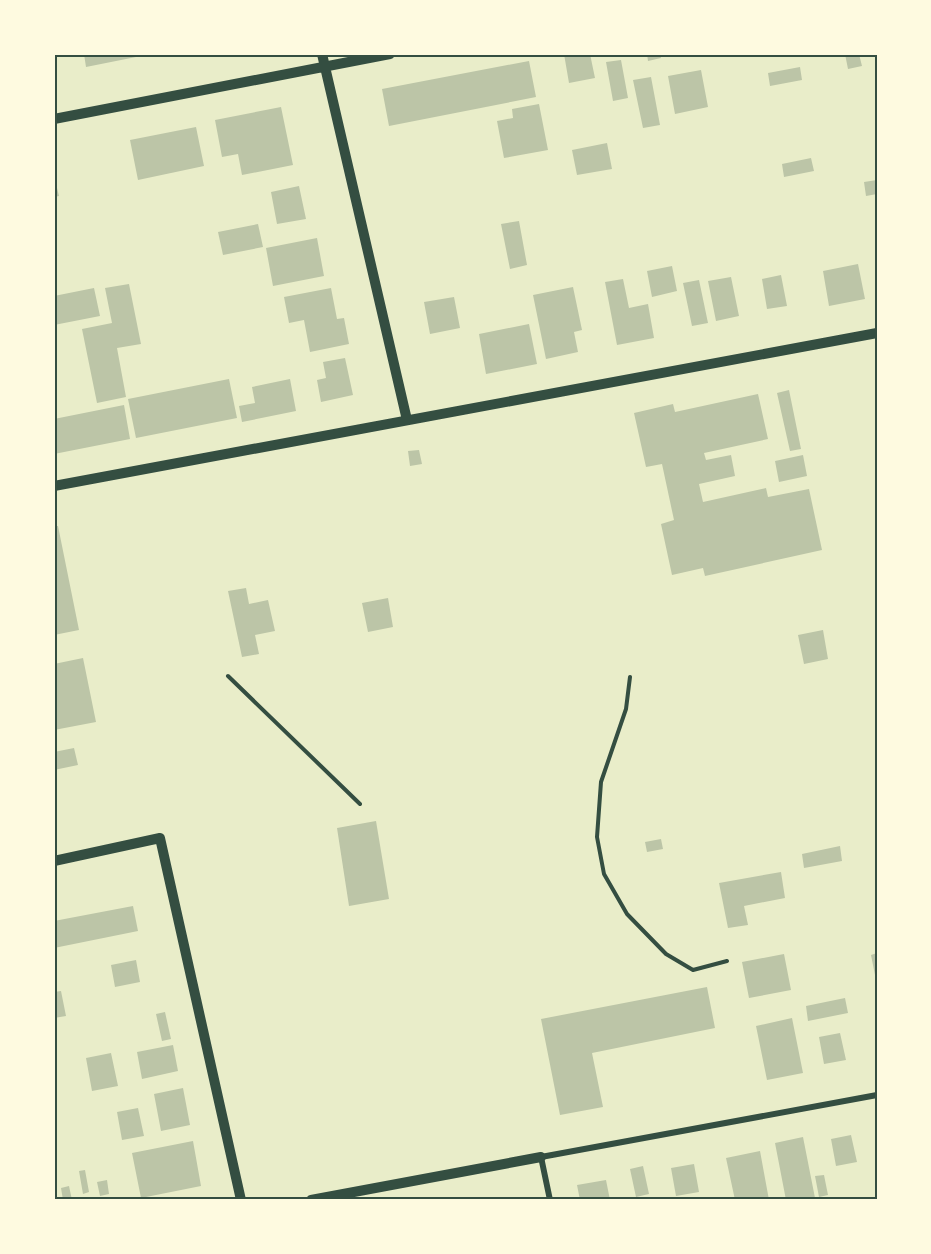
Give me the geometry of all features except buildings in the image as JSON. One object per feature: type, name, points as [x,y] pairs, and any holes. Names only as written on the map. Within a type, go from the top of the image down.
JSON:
[{"type":"street","points":[[322,54],[407,420]]},
{"type":"street","points":[[54,119],[390,54]]},
{"type":"street","points":[[54,486],[877,333]]},
{"type":"street","points":[[54,861],[160,838],[241,1200]]},
{"type":"street","points":[[311,1200],[877,1095]]},
{"type":"street","points":[[541,1157],[550,1200]]},
{"type":"path","points":[[228,676],[360,804]]},
{"type":"path","points":[[630,677],[626,709],[601,782],[597,837],[604,874],[627,914],[666,954],[693,970],[728,961]]}]
